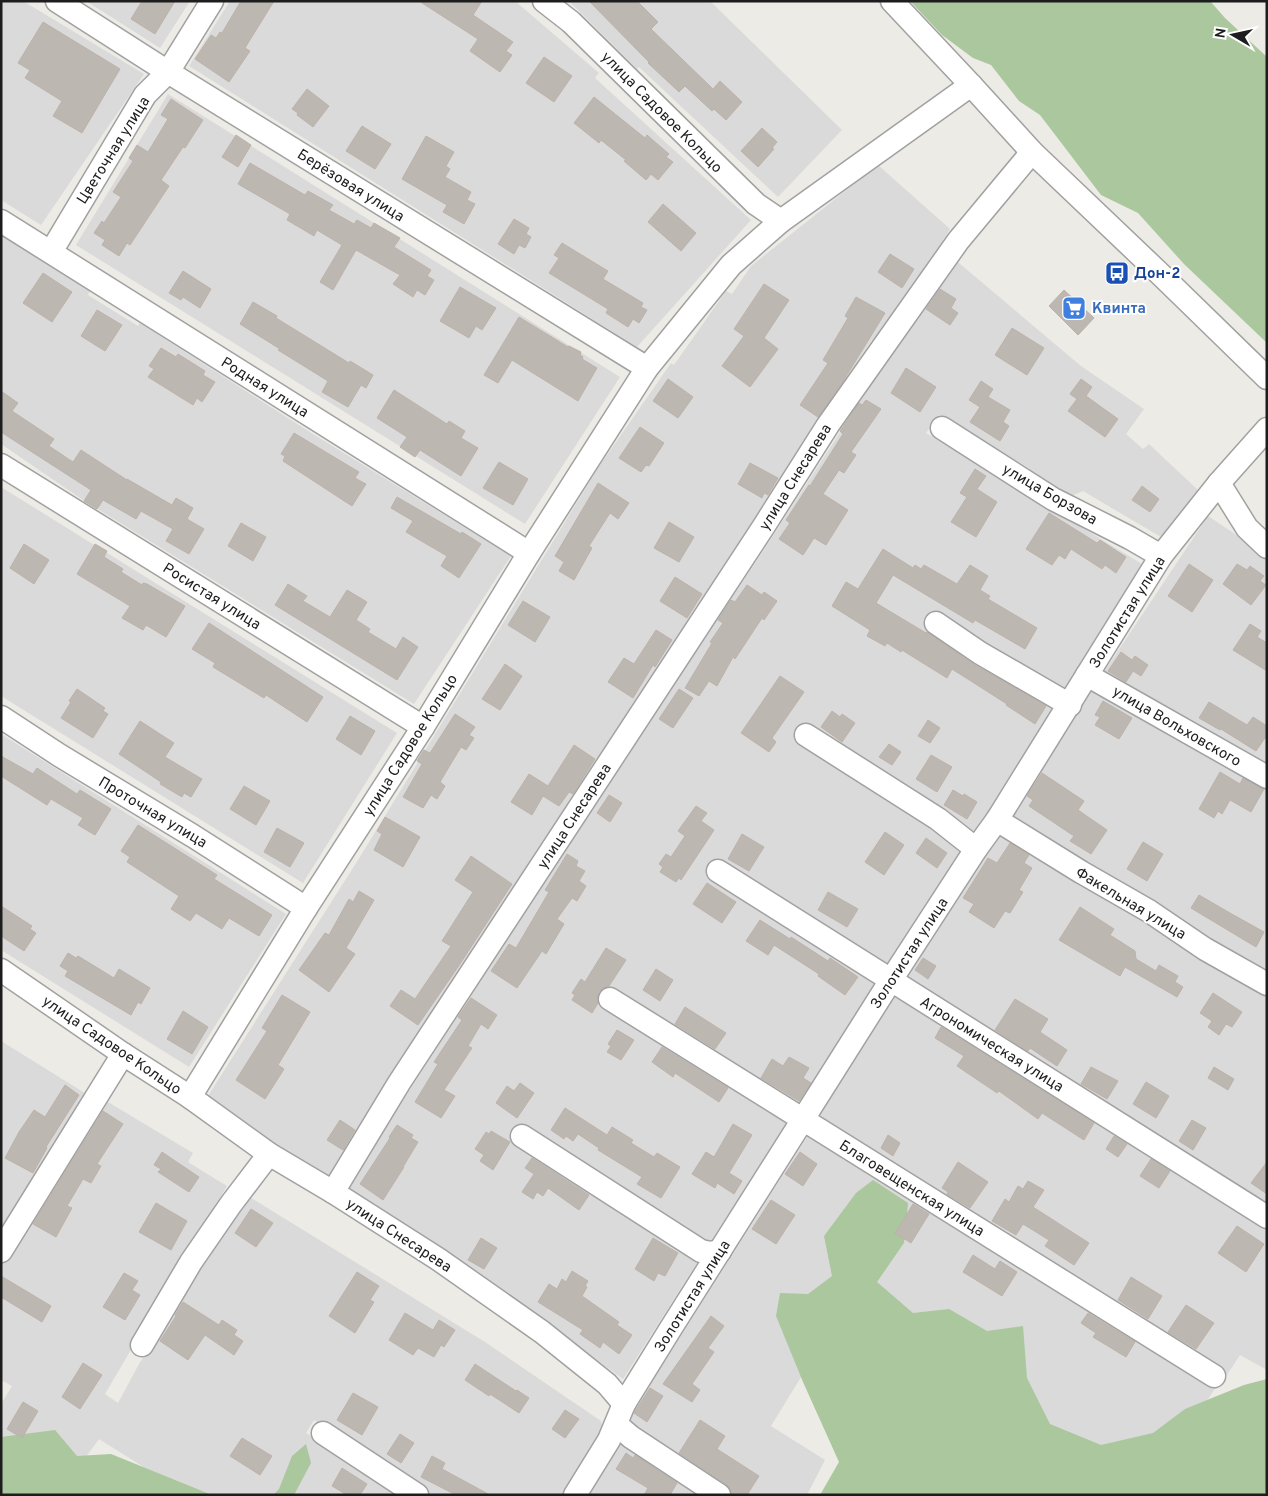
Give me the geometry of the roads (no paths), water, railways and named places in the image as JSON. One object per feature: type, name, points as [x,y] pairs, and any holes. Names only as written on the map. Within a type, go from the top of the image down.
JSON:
[{"type":"street","name":"Берёзовая улица","points":[[57,1],[168,72],[647,368]]},
{"type":"street","name":"Цветочная улица","points":[[51,252],[145,95],[168,72],[212,1]]},
{"type":"street","name":"улица Садовое Кольцо","points":[[544,1],[572,22],[756,204],[780,221]]},
{"type":"street","points":[[892,1],[1032,152],[1267,378]]},
{"type":"street","name":"улица Садовое Кольцо","points":[[1,970],[123,1054],[190,1097],[306,908],[423,726],[529,553],[647,368],[731,265],[780,221],[971,85]]},
{"type":"street","name":"улица Снесарева","points":[[719,1495],[631,1437],[607,1384],[542,1332],[438,1259],[333,1192],[399,1083],[759,534],[828,425],[958,241],[1032,152]]},
{"type":"street","name":"Родная улица","points":[[1,221],[529,553]]},
{"type":"street","name":"улица Борзова","points":[[942,428],[1053,499],[1161,556]]},
{"type":"street","name":"Золотистая улица","points":[[575,1495],[609,1440],[620,1414],[720,1251],[891,980],[997,820],[1070,705],[1161,556],[1218,483],[1267,429]]},
{"type":"street","name":"Росистая улица","points":[[1,465],[423,726]]},
{"type":"street","points":[[1218,483],[1247,528],[1267,547]]},
{"type":"street","points":[[936,623],[980,652],[1070,705]]},
{"type":"street","name":"улица Вольховского","points":[[1087,675],[1267,778]]},
{"type":"street","name":"Проточная улица","points":[[1,717],[58,755],[193,836],[306,908]]},
{"type":"street","points":[[806,735],[938,819],[976,849]]},
{"type":"street","name":"Факельная улица","points":[[997,820],[1149,911],[1205,949],[1267,984]]},
{"type":"street","name":"Агрономическая улица","points":[[718,871],[1267,1217]]},
{"type":"street","name":"Благовещенская улица","points":[[610,999],[1214,1376]]},
{"type":"street","points":[[1,1251],[123,1054]]},
{"type":"street","points":[[190,1097],[269,1154],[333,1192]]},
{"type":"street","points":[[522,1136],[701,1251],[710,1253],[720,1251]]},
{"type":"street","points":[[142,1345],[190,1262],[230,1204],[269,1154]]},
{"type":"street","points":[[323,1433],[417,1495]]},
{"type":"place","name":"Дон-2","points":[[1117,273]]},
{"type":"place","name":"Квинта","points":[[1074,308]]}]
